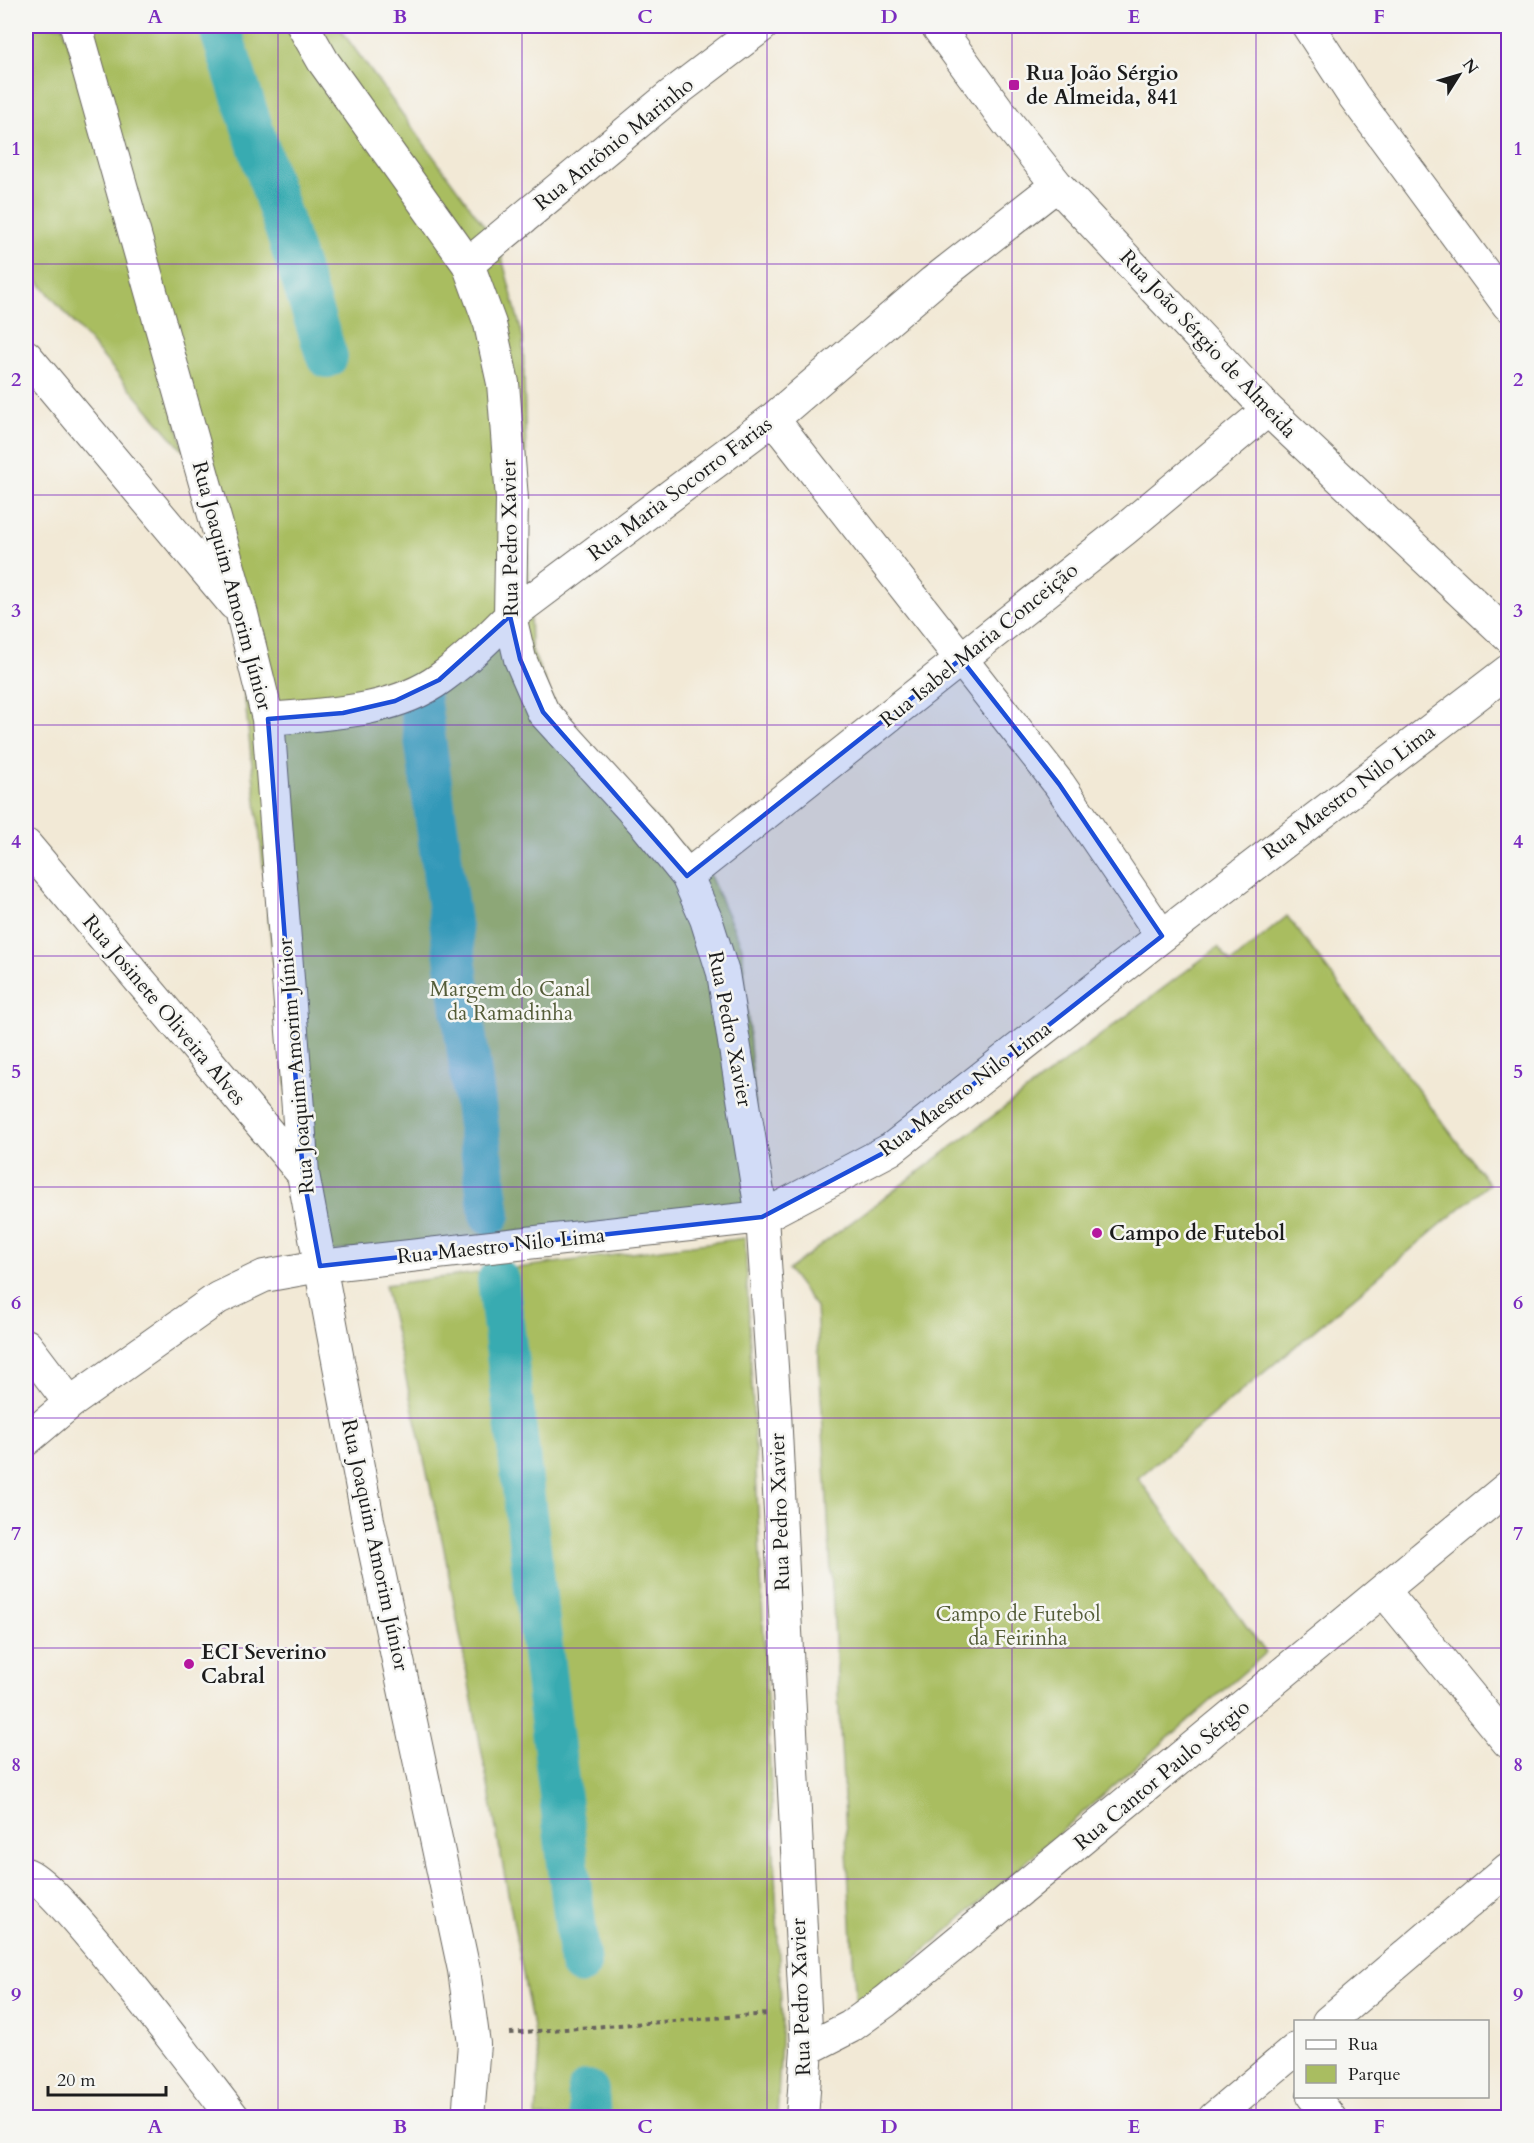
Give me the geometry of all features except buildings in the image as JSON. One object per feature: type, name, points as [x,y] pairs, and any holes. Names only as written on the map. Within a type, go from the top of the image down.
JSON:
[{"type":"street","name":"Rua Joaquim Amorim Júnior","points":[[76,26],[242,614],[268,718],[303,1174],[368,1520],[464,1970],[473,2036],[468,2118]]},
{"type":"street","name":"Rua Pedro Xavier","points":[[303,26],[323,61],[468,264],[490,324],[504,383],[512,499],[510,616],[520,659],[543,712],[645,824],[687,876],[706,919],[723,973],[762,1218],[775,1412],[807,2049],[802,2118]]},
{"type":"street","name":"Rua Antônio Marinho","points":[[468,264],[670,96],[762,26]]},
{"type":"street","name":"Rua João Sérgio de Almeida","points":[[937,26],[1007,122],[1057,185],[1268,410],[1509,636]]},
{"type":"street","points":[[1308,26],[1353,94],[1509,305]]},
{"type":"street","name":"Rua Maria Socorro Farias","points":[[268,718],[343,713],[395,700],[440,680],[478,649],[510,616],[773,419],[933,282],[1057,185]]},
{"type":"street","points":[[26,356],[242,614]]},
{"type":"street","name":"Rua Isabel Maria Conceição","points":[[687,876],[1124,530],[1268,410]]},
{"type":"street","points":[[773,419],[1059,784],[1162,936]]},
{"type":"street","name":"Rua Maestro Nilo Lima","points":[[26,1440],[70,1403],[218,1298],[264,1276],[320,1266],[762,1218],[891,1149],[1162,936],[1509,671]]},
{"type":"street","name":"Rua Josinete Oliveira Alves","points":[[26,845],[303,1174]]},
{"type":"street","points":[[26,1345],[70,1403]]},
{"type":"street","name":"Rua Cantor Paulo Sérgio","points":[[807,2049],[850,2028],[886,2001],[1509,1487]]},
{"type":"street","points":[[1384,1591],[1509,1742]]},
{"type":"street","points":[[1330,2020],[1509,1869]]},
{"type":"street","points":[[26,1874],[41,1883],[75,1920],[146,2005],[234,2118]]},
{"type":"street","points":[[1214,2118],[1291,2061]]},
{"type":"street","points":[[1314,2098],[1330,2118]]},
{"type":"path","points":[[473,2036],[805,2012]]},
{"type":"highlighted area","points":[[510,616],[520,659],[543,712],[687,876],[961,659],[1059,784],[1162,936],[891,1149],[762,1217],[320,1266],[303,1174],[268,719],[343,713],[395,701],[439,680]]},
{"type":"green space","points":[[26,26],[63,26],[185,453],[26,267]]},
{"type":"green space","name":"Margem do Canal da Ramadinha","points":[[87,26],[338,26],[499,246],[523,338],[531,648],[561,720],[710,876],[742,947],[763,1206],[327,1252],[295,1160],[234,599]]},
{"type":"green space","name":"Campo de Futebol da Feirinha","points":[[1287,916],[1489,1184],[1138,1478],[1266,1653],[856,2010],[816,1307],[788,1270],[1218,947],[1231,963]]},
{"type":"green space","points":[[745,1238],[782,2022],[777,2117],[536,2117],[539,2060],[443,1544],[385,1285]]},
{"type":"waterway","points":[[219,26],[327,357]]},
{"type":"waterway","points":[[419,695],[490,1214]]},
{"type":"waterway","points":[[498,1280],[580,1964]]},
{"type":"waterway","points":[[588,2091],[590,2118]]},
{"type":"place","name":"Rua João Sérgio de Almeida, 841","points":[[1014,85]]},
{"type":"place","name":"Campo de Futebol","points":[[1097,1233]]},
{"type":"place","name":"ECI Severino Cabral","points":[[189,1664]]}]
